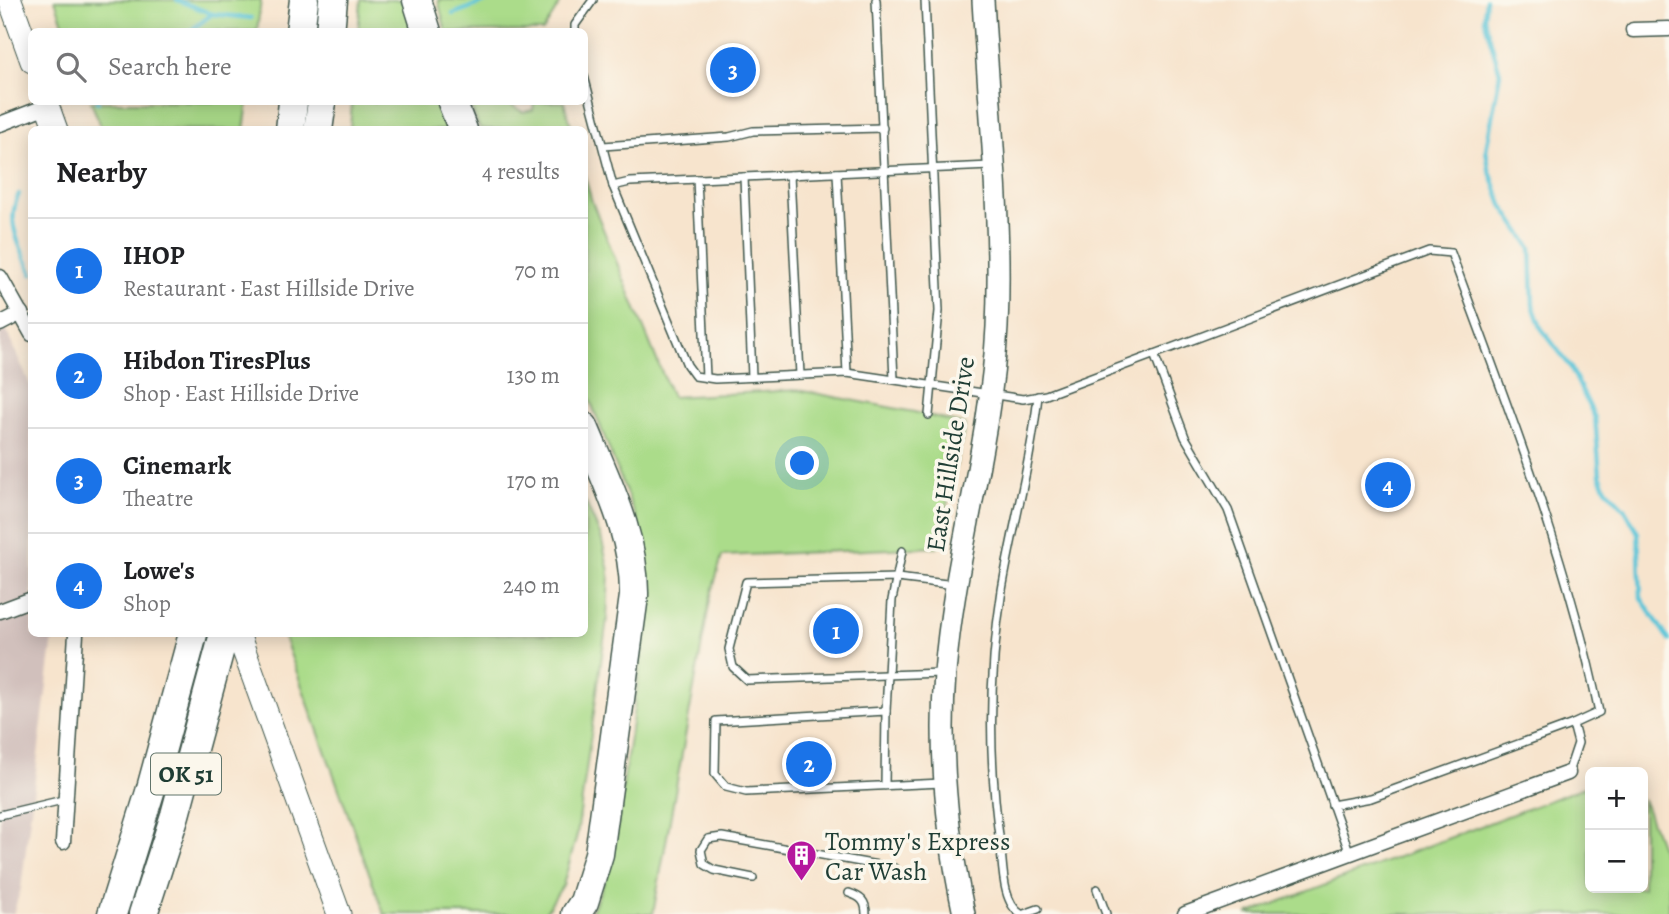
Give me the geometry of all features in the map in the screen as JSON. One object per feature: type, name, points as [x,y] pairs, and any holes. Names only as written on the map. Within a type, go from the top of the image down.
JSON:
[{"type":"highway","points":[[300,28],[304,0]]},
{"type":"highway","points":[[330,28],[333,0]]},
{"type":"highway","points":[[417,0],[426,28]]},
{"type":"highway","points":[[290,126],[293,105]]},
{"type":"highway","points":[[319,126],[322,105]]},
{"type":"highway","points":[[454,105],[462,126]]},
{"type":"highway","points":[[576,914],[584,902],[599,854],[634,596],[634,568],[629,540],[588,438]]},
{"type":"highway","points":[[559,914],[571,900],[585,855],[623,591],[617,544],[601,505],[588,487]]},
{"type":"highway","name":"OK 51","points":[[112,914],[150,792],[192,637]]},
{"type":"highway","name":"OK 51","points":[[144,914],[222,637]]},
{"type":"main road","points":[[10,0],[28,50]]},
{"type":"main road","points":[[47,105],[55,126]]},
{"type":"main road","points":[[239,637],[340,914]]},
{"type":"street","name":"East Hillside Drive","points":[[964,914],[946,822],[945,673],[989,395],[997,327],[983,0]]},
{"type":"street","points":[[1633,30],[1669,29]]},
{"type":"street","points":[[0,124],[45,105]]},
{"type":"street","points":[[0,277],[28,326]]},
{"type":"street","points":[[0,324],[21,313]]},
{"type":"street","points":[[0,611],[28,600]]},
{"type":"street","points":[[63,842],[68,799],[76,637]]},
{"type":"street","points":[[1185,914],[1568,773]]},
{"type":"lane","points":[[575,28],[593,0]]},
{"type":"lane","points":[[876,0],[894,379]]},
{"type":"lane","points":[[925,0],[939,311],[929,415]]},
{"type":"lane","points":[[588,91],[613,186],[687,365],[695,376],[752,377],[847,373],[1023,399],[1154,355],[1429,251],[1451,253],[1547,513],[1582,630],[1599,712],[1371,798],[1332,805]]},
{"type":"lane","points":[[603,146],[729,137],[752,131],[883,128]]},
{"type":"lane","points":[[613,186],[629,182],[992,166]]},
{"type":"lane","points":[[837,173],[847,373]]},
{"type":"lane","points":[[790,175],[800,375]]},
{"type":"lane","points":[[744,177],[752,377]]},
{"type":"lane","points":[[697,179],[706,377]]},
{"type":"lane","points":[[1154,355],[1185,437],[1228,510],[1350,854]]},
{"type":"lane","points":[[1038,396],[1028,466],[1002,589],[992,660],[990,719],[991,769],[1003,872],[1010,902],[1014,910],[1022,914],[1038,909]]},
{"type":"lane","points":[[885,786],[892,600],[902,551]]},
{"type":"lane","points":[[945,673],[747,680],[733,667],[729,649],[746,582],[897,578],[957,586]]},
{"type":"lane","points":[[886,711],[716,721],[715,774],[726,787],[746,792],[946,783]]},
{"type":"lane","points":[[1568,773],[1578,744],[1573,724]]},
{"type":"lane","points":[[0,815],[68,799]]},
{"type":"lane","points":[[753,878],[713,870],[704,864],[701,850],[708,839],[722,837],[894,868]]},
{"type":"lane","points":[[1097,888],[1106,914]]},
{"type":"lane","points":[[849,894],[860,897],[866,905],[866,914]]},
{"type":"shaded area","points":[[0,316],[28,380],[28,637],[53,637],[21,888],[13,914],[0,914]]},
{"type":"green space","points":[[55,0],[261,0],[257,28],[65,28]]},
{"type":"green space","points":[[361,0],[410,0],[420,28],[358,28]]},
{"type":"green space","points":[[438,0],[562,0],[545,28],[445,28]]},
{"type":"green space","points":[[92,105],[248,105],[245,126],[101,126]]},
{"type":"green space","points":[[352,105],[445,105],[453,126],[350,126]]},
{"type":"green space","points":[[470,105],[510,105],[523,112],[533,110],[534,105],[565,105],[571,126],[479,126]]},
{"type":"green space","points":[[588,188],[672,397],[798,390],[914,412],[965,425],[938,547],[722,556],[710,599],[653,914],[591,914],[612,862],[649,605],[640,528],[588,395]]},
{"type":"green space","points":[[588,508],[601,537],[609,571],[607,619],[577,835],[563,885],[544,914],[384,914],[284,637],[588,637]]},
{"type":"green space","points":[[1585,787],[1585,893],[1648,893],[1648,812],[1669,869],[1669,914],[1247,914]]},
{"type":"waterway","points":[[177,0],[212,14],[251,18]]},
{"type":"waterway","points":[[453,14],[490,0]]},
{"type":"waterway","points":[[1486,0],[1484,18],[1500,73],[1486,150],[1489,169],[1502,205],[1531,248],[1533,305],[1541,328],[1570,366],[1595,418],[1600,475],[1606,489],[1624,508],[1638,533],[1641,598],[1669,640]]},
{"type":"waterway","points":[[194,28],[212,14]]},
{"type":"waterway","points":[[19,194],[13,215],[14,225],[28,265]]},
{"type":"place","name":"Cinemark","points":[[733,70]]},
{"type":"place","name":"Lowe's","points":[[1388,485]]},
{"type":"place","name":"IHOP","points":[[836,631]]},
{"type":"place","name":"Hibdon TiresPlus","points":[[809,764]]},
{"type":"place","name":"Tommy's Express Car Wash","points":[[802,883]]}]
